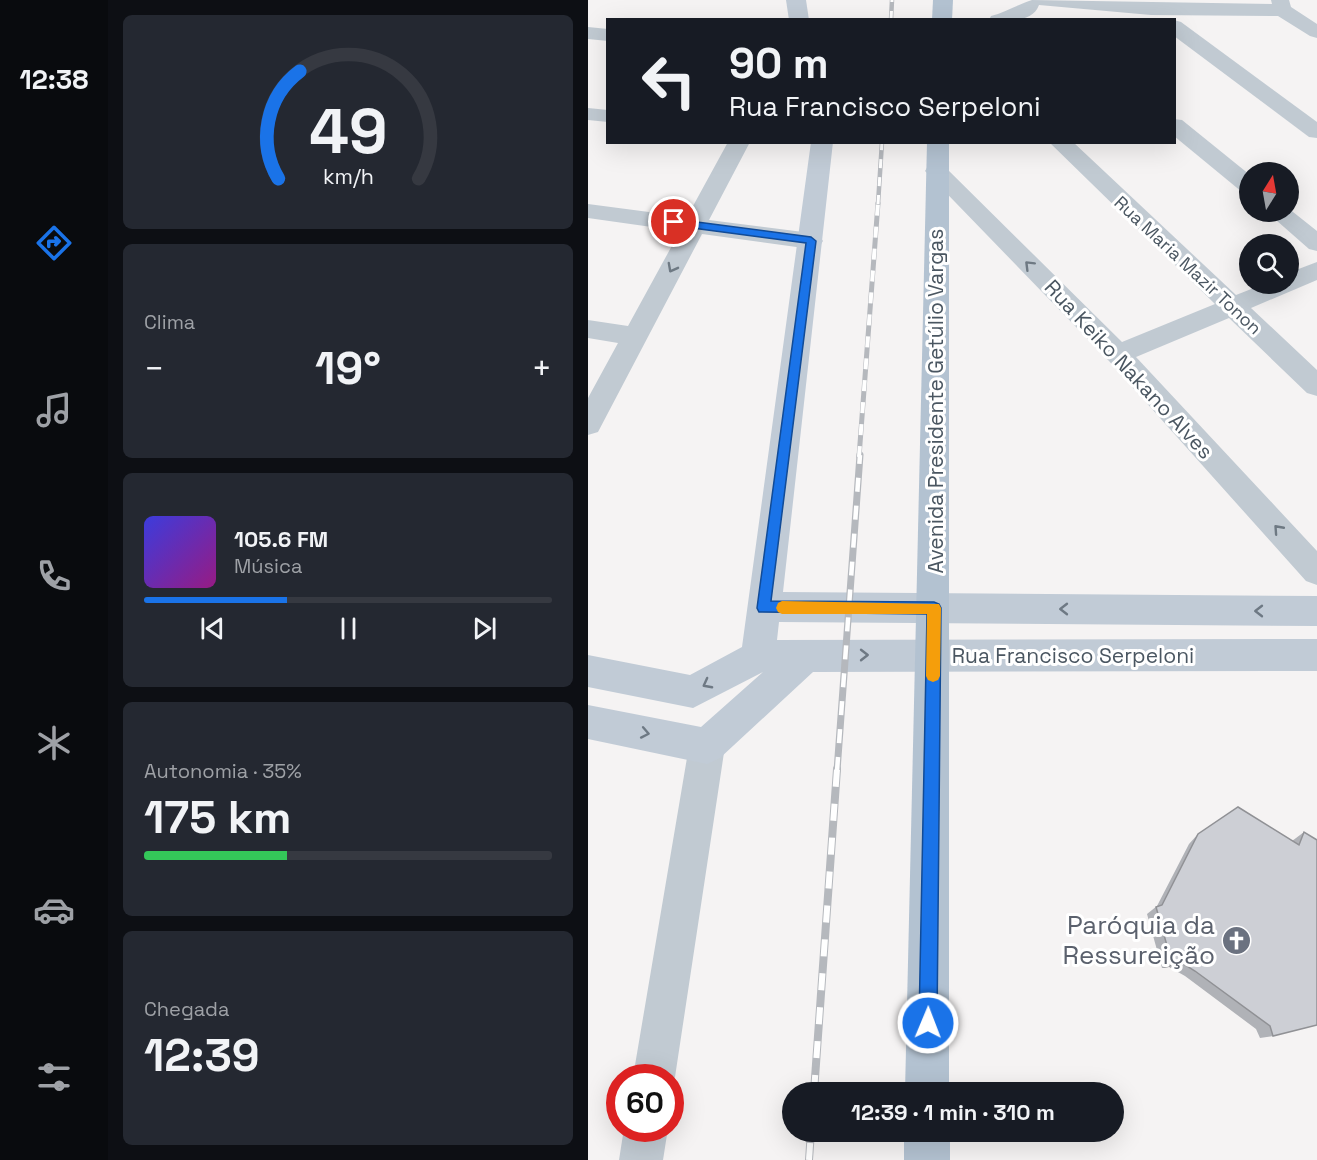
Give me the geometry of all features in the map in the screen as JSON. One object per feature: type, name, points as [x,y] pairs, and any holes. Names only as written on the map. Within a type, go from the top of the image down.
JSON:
[{"type":"main road","points":[[942,18],[943,0]]},
{"type":"main road","name":"Avenida Presidente Getúlio Vargas","points":[[927,1082],[938,144]]},
{"type":"main road","points":[[927,1142],[927,1160]]},
{"type":"street","points":[[796,0],[799,18]]},
{"type":"street","points":[[1033,2],[1045,18]]},
{"type":"street","points":[[1006,18],[1015,16],[1033,2],[1155,10],[1281,5],[1317,32]]},
{"type":"street","points":[[1176,27],[1317,132]]},
{"type":"street","points":[[588,33],[606,35]]},
{"type":"street","points":[[588,114],[606,116]]},
{"type":"street","points":[[1176,127],[1239,178]]},
{"type":"street","points":[[588,424],[738,144]]},
{"type":"street","points":[[588,671],[693,692],[758,656],[822,144]]},
{"type":"street","name":"Rua Maria Mazir Tonon","points":[[1062,144],[1317,387]]},
{"type":"street","name":"Rua Keiko Nakano Alves","points":[[936,171],[1118,354],[1317,572]]},
{"type":"street","points":[[588,211],[811,241]]},
{"type":"street","points":[[1291,222],[1317,243]]},
{"type":"street","points":[[1299,278],[1317,270]]},
{"type":"street","points":[[1118,354],[1262,294]]},
{"type":"street","points":[[588,329],[635,336]]},
{"type":"street","points":[[764,608],[1317,611]]},
{"type":"street","name":"Rua Francisco Serpeloni","points":[[758,656],[1317,655]]},
{"type":"street","points":[[656,1064],[707,746],[806,656]]},
{"type":"street","points":[[588,722],[707,746]]},
{"type":"street","points":[[641,1160],[644,1142]]},
{"type":"building","name":"Paróquia da Ressureição","points":[[1238,807],[1299,845],[1304,832],[1317,840],[1317,1025],[1273,1036],[1270,1026],[1195,971],[1179,961],[1172,963],[1156,907],[1162,905],[1198,834]]},
{"type":"railway","points":[[891,18],[892,0]]},
{"type":"railway","points":[[878,204],[882,144]]},
{"type":"railway","points":[[859,457],[878,203]]},
{"type":"railway","points":[[837,771],[860,455]]},
{"type":"railway","points":[[815,1082],[837,769]]},
{"type":"railway","points":[[809,1160],[810,1142]]},
{"type":"slow traffic","points":[[782,608],[934,608],[933,676]]},
{"type":"place","name":"Paróquia da Ressureição","points":[[1236,940]]},
{"type":"route","points":[[674,222],[811,241],[764,608],[934,608],[928,1023]]}]
